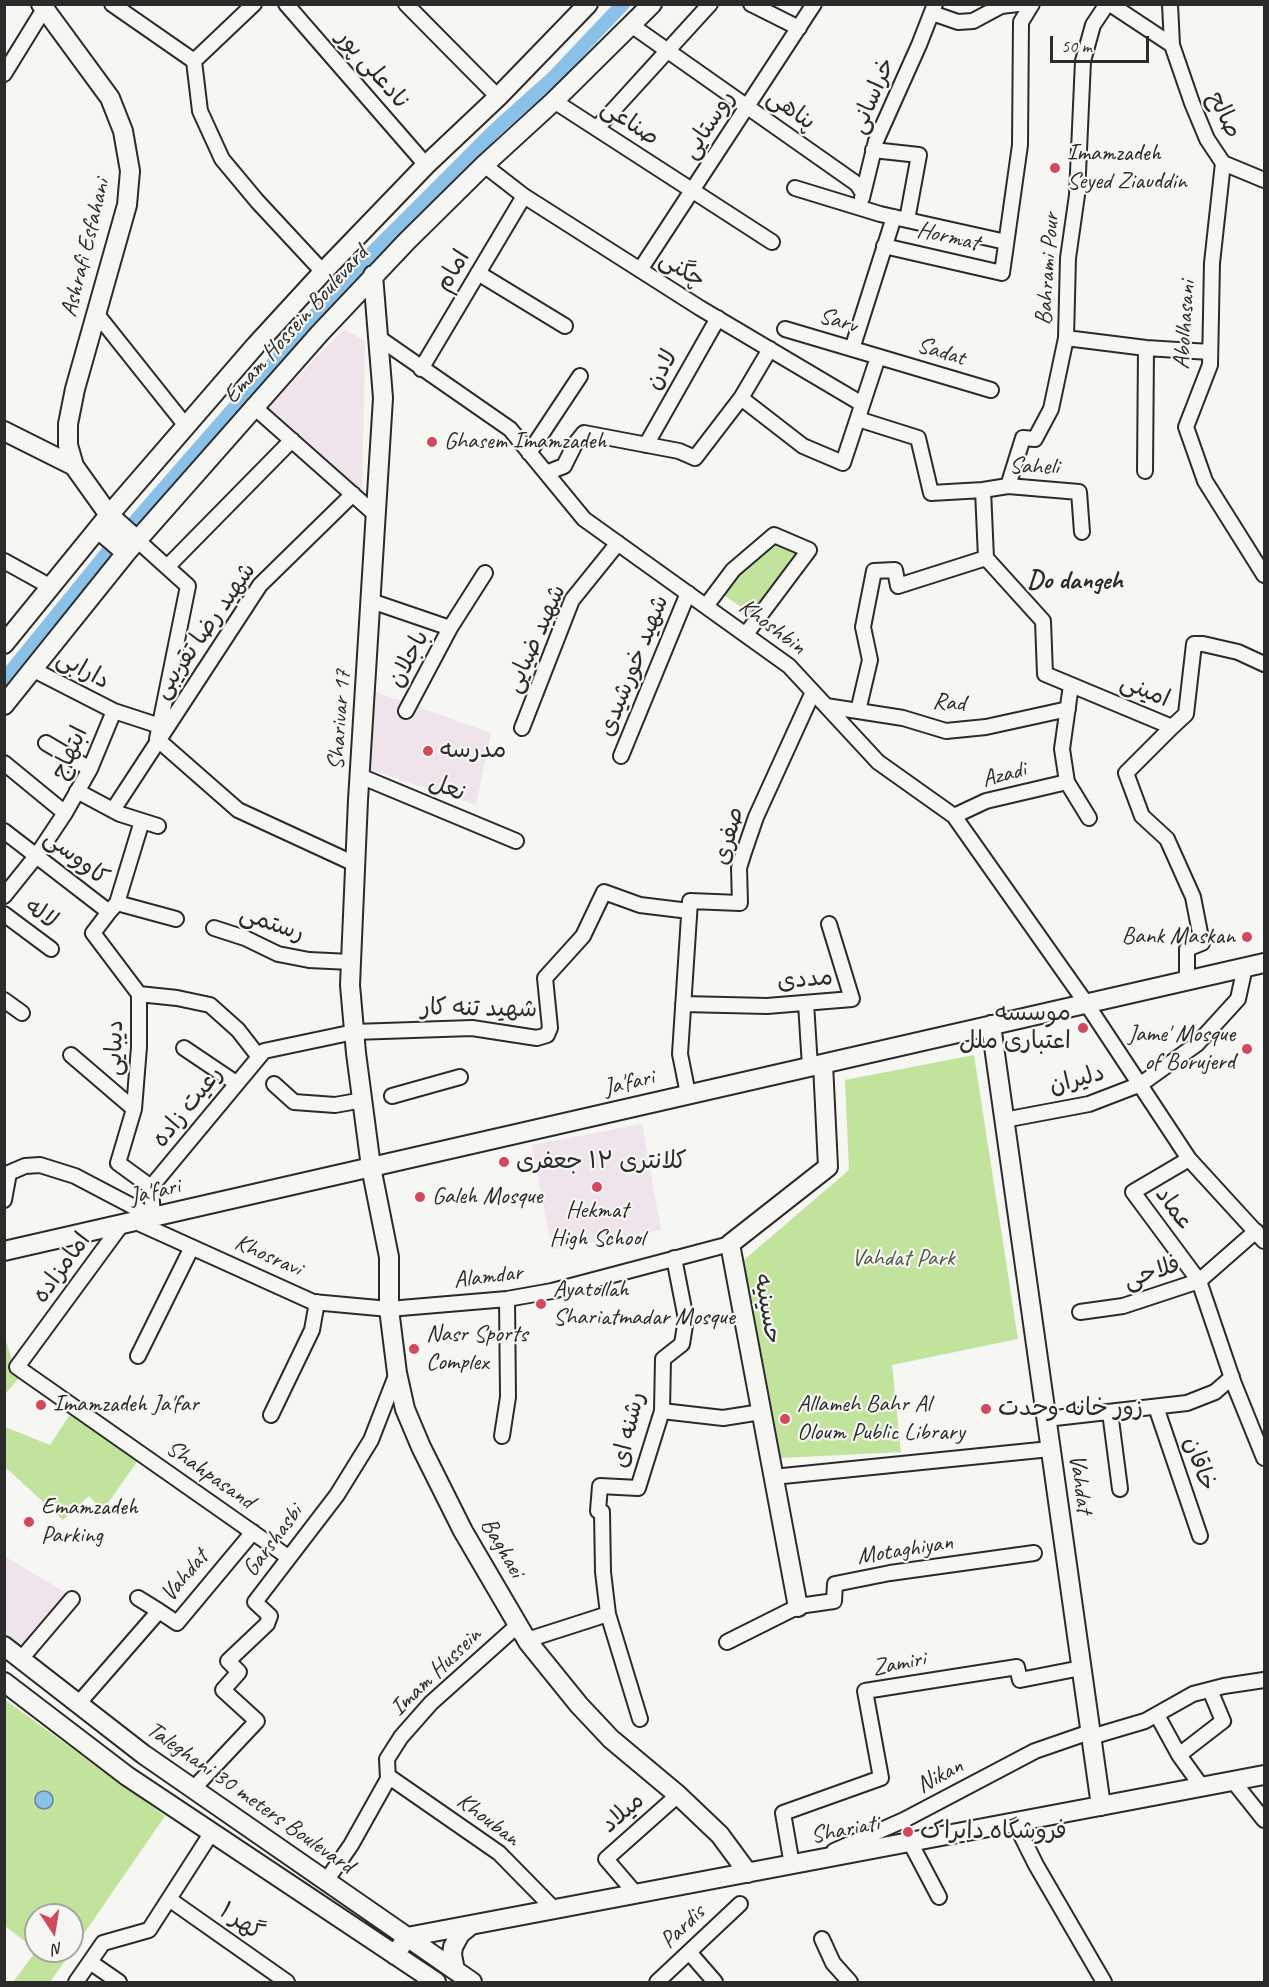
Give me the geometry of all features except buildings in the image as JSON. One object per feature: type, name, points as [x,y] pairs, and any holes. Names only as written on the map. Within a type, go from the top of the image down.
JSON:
[{"type":"street","points":[[112,4],[194,61],[200,111],[222,159],[257,201],[323,272]]},
{"type":"street","points":[[194,61],[254,4]]},
{"type":"street","name":"نادعلی پور","points":[[286,4],[426,165]]},
{"type":"street","points":[[406,4],[498,97]]},
{"type":"street","name":"Emam Hossein Boulevard","points":[[4,644],[186,426],[323,272],[426,165],[498,97],[588,4]]},
{"type":"street","name":"Emam Hossein Boulevard","points":[[4,705],[131,547],[253,406],[373,275],[651,4]]},
{"type":"street","points":[[597,128],[710,4]]},
{"type":"street","points":[[751,4],[799,28]]},
{"type":"street","name":"روستایی","points":[[640,270],[814,4]]},
{"type":"street","points":[[933,9],[958,21],[973,21],[1001,6],[1018,4]]},
{"type":"street","points":[[795,188],[901,219],[1006,242],[1020,145],[1022,22],[1032,4]]},
{"type":"street","points":[[1108,4],[1172,45]]},
{"type":"street","name":"Bahrami Pour","points":[[1008,486],[1023,438],[1035,439],[1051,409],[1066,338],[1068,258],[1077,195],[1083,61],[1093,25],[1108,4]]},
{"type":"street","name":"صالح","points":[[1170,4],[1172,45],[1207,139],[1223,163],[1264,180]]},
{"type":"street","points":[[4,74],[42,7]]},
{"type":"street","name":"Ashrafi Esfahani","points":[[42,7],[110,98],[123,131],[130,171],[127,205],[75,389],[68,424],[68,445],[74,466],[104,522],[131,547]]},
{"type":"street","name":"خراسانی","points":[[860,207],[876,141],[933,9]]},
{"type":"street","name":"پناهی","points":[[631,25],[857,184],[863,193]]},
{"type":"street","name":"صناعی","points":[[554,101],[772,242]]},
{"type":"street","points":[[852,349],[884,246],[901,219],[919,155],[873,150]]},
{"type":"street","name":"Abolhasani","points":[[1223,163],[1212,263],[1210,365],[1186,427],[1205,481],[1264,575]]},
{"type":"street","name":"چگنی","points":[[484,165],[524,196],[640,270],[862,404]]},
{"type":"street","name":"امام","points":[[421,369],[524,196]]},
{"type":"street","name":"Hormat","points":[[884,246],[1002,273],[1006,242]]},
{"type":"street","points":[[478,273],[566,327]]},
{"type":"street","name":"Sharivar 17","points":[[371,1167],[350,985],[383,398],[373,275]]},
{"type":"street","points":[[96,313],[186,426]]},
{"type":"street","name":"لادن","points":[[646,444],[718,318]]},
{"type":"street","name":"Sarv","points":[[785,329],[878,357]]},
{"type":"street","name":"Khoshbin","points":[[379,338],[510,429],[584,519],[789,666],[878,762],[954,816],[1086,1003]]},
{"type":"street","points":[[1066,338],[1146,348],[1210,352]]},
{"type":"street","points":[[1146,348],[1146,471]]},
{"type":"street","points":[[546,473],[564,466],[575,444],[584,433],[679,451],[695,458],[741,398],[770,349]]},
{"type":"street","points":[[741,398],[803,446],[843,463],[878,357]]},
{"type":"street","name":"Sadat","points":[[878,357],[991,390]]},
{"type":"street","points":[[529,453],[580,376]]},
{"type":"street","points":[[253,406],[376,515]]},
{"type":"street","name":"Saheli","points":[[858,419],[918,438],[931,493],[1008,486],[1079,492],[1082,532]]},
{"type":"street","points":[[4,431],[74,466]]},
{"type":"street","points":[[168,566],[292,440]]},
{"type":"street","points":[[858,711],[870,660],[863,627],[874,571],[895,570],[898,586],[986,558],[983,490]]},
{"type":"street","name":"شهید رضا تقریبی","points":[[112,810],[159,732],[260,585],[353,494]]},
{"type":"street","points":[[706,606],[733,570],[774,535],[809,550],[746,634]]},
{"type":"street","name":"شهید ضیایی","points":[[522,728],[572,600],[618,543]]},
{"type":"street","points":[[131,547],[168,566],[188,586],[159,732],[238,810],[355,864]]},
{"type":"street","name":"امینی","points":[[986,558],[1043,621],[1045,674],[1172,727],[1126,773],[1142,816],[1167,839],[1193,897],[1202,943],[1187,949],[1187,979]]},
{"type":"street","points":[[4,561],[51,587]]},
{"type":"street","name":"باجلان","points":[[406,711],[450,628],[485,573]]},
{"type":"street","name":"شهید خورشیدی","points":[[621,756],[688,593]]},
{"type":"street","name":"باجلان","points":[[371,601],[450,628]]},
{"type":"street","points":[[1172,727],[1186,714],[1194,644],[1238,652],[1264,664]]},
{"type":"street","name":"دارابی","points":[[32,669],[159,732]]},
{"type":"street","points":[[1071,685],[1062,748],[1067,782],[1089,818]]},
{"type":"street","name":"صفری","points":[[689,911],[690,901],[740,903],[739,868],[756,816],[813,692]]},
{"type":"street","name":"Rad","points":[[826,706],[903,718],[946,730],[986,727],[1068,709]]},
{"type":"street","name":"ابتهاج","points":[[4,896],[37,855],[65,813],[90,769],[114,711]]},
{"type":"street","points":[[46,743],[90,769]]},
{"type":"street","name":"ابتهاج","points":[[4,763],[65,813]]},
{"type":"street","name":"نعل","points":[[360,776],[516,841]]},
{"type":"street","name":"Azadi","points":[[954,816],[986,801],[1067,782]]},
{"type":"street","points":[[77,791],[112,810],[158,826]]},
{"type":"street","points":[[142,821],[113,908],[176,919]]},
{"type":"street","name":"کاووسی","points":[[4,831],[113,908]]},
{"type":"street","name":"شهید تنه کار","points":[[354,1032],[472,1028],[537,1038],[547,1035],[550,1028],[544,978],[583,936],[604,892],[640,905],[689,911]]},
{"type":"street","name":"دیبایی","points":[[113,908],[93,933],[139,994],[139,1047],[134,1109],[118,1163],[152,1187]]},
{"type":"street","points":[[688,1094],[680,1054],[689,911]]},
{"type":"street","name":"لاله","points":[[4,914],[51,950]]},
{"type":"street","name":"مددی","points":[[683,1004],[767,1006],[852,999],[830,924]]},
{"type":"street","name":"رستمی","points":[[214,928],[245,938],[278,954],[309,960],[351,962]]},
{"type":"street","name":"Ja'fari","points":[[4,1251],[1264,963]]},
{"type":"street","name":"دلیران","points":[[1004,1119],[1089,1104],[1141,1084],[1197,1044],[1238,999],[1245,967]]},
{"type":"street","points":[[139,994],[177,998],[210,1005],[238,1030],[259,1057]]},
{"type":"street","points":[[5,1000],[22,1013]]},
{"type":"street","points":[[730,1244],[828,1167],[806,1003]]},
{"type":"street","name":"عماد","points":[[1086,1003],[1189,1159],[1133,1192],[1199,1281]]},
{"type":"street","name":"Vahdat","points":[[991,1025],[1101,1806]]},
{"type":"street","name":"رعیت زاده","points":[[152,1187],[264,1052],[354,1032]]},
{"type":"street","points":[[184,1048],[236,1083]]},
{"type":"street","points":[[71,1055],[134,1109]]},
{"type":"street","points":[[392,1096],[460,1077]]},
{"type":"street","points":[[274,1084],[294,1102],[335,1105],[363,1100]]},
{"type":"street","points":[[1189,1159],[1260,1236]]},
{"type":"street","points":[[4,1200],[7,1174],[25,1166],[40,1165],[75,1176],[153,1217],[152,1187]]},
{"type":"street","name":"Baghaei","points":[[371,1167],[389,1257],[389,1309],[397,1373],[405,1409],[421,1447],[463,1531],[523,1633],[579,1705],[611,1739],[678,1795],[720,1835],[748,1873]]},
{"type":"street","name":"Khosravi","points":[[128,1223],[192,1247],[317,1302],[389,1309]]},
{"type":"street","name":"امامزاده","points":[[17,1367],[128,1223]]},
{"type":"street","name":"فلاحی","points":[[1080,1312],[1123,1306],[1199,1281],[1260,1236]]},
{"type":"street","name":"Alamdar","points":[[389,1309],[507,1299],[552,1291],[730,1244]]},
{"type":"street","name":"حسینیه","points":[[730,1244],[798,1607]]},
{"type":"street","points":[[138,1356],[192,1247]]},
{"type":"street","name":"رشنه ای","points":[[608,1614],[603,1572],[602,1512],[598,1511],[600,1486],[638,1488],[662,1411],[663,1359],[682,1344],[686,1319],[674,1258]]},
{"type":"street","points":[[1199,1281],[1232,1377],[1264,1458]]},
{"type":"street","points":[[502,1436],[508,1397],[507,1299]]},
{"type":"street","points":[[271,1414],[312,1330],[317,1302]]},
{"type":"street","name":"Shahpasand","points":[[17,1367],[288,1557]]},
{"type":"street","name":"Garshasbi","points":[[194,1789],[257,1721],[223,1690],[239,1672],[228,1661],[267,1624],[270,1616],[255,1602],[337,1495],[371,1440],[397,1373]]},
{"type":"street","points":[[1046,1419],[1187,1403],[1215,1392],[1232,1377]]},
{"type":"street","name":"خاقان","points":[[1156,1407],[1200,1536]]},
{"type":"street","points":[[662,1411],[723,1418],[761,1412]]},
{"type":"street","points":[[1110,1412],[1120,1489]]},
{"type":"street","points":[[773,1477],[1050,1449]]},
{"type":"street","name":"Vahdat","points":[[78,1704],[159,1611],[177,1623],[253,1532]]},
{"type":"street","name":"Motaghiyan","points":[[798,1607],[834,1601],[835,1584],[890,1573],[1034,1553]]},
{"type":"street","points":[[138,1598],[159,1611]]},
{"type":"street","points":[[21,1659],[72,1599]]},
{"type":"street","points":[[726,1642],[798,1607]]},
{"type":"street","points":[[523,1633],[608,1614],[640,1719]]},
{"type":"street","name":"Imam Hussein","points":[[326,1881],[351,1845],[388,1779],[387,1759],[401,1737],[431,1703],[523,1633]]},
{"type":"street","name":"Taleghani 30 meters Boulevard","points":[[4,1646],[142,1754],[463,1978]]},
{"type":"street","name":"Zamiri","points":[[792,1865],[783,1813],[881,1778],[865,1691],[1017,1667],[1020,1680],[1081,1668]]},
{"type":"street","name":"Nikan","points":[[810,1861],[904,1820],[1035,1751],[1145,1721],[1193,1694],[1264,1680]]},
{"type":"street","points":[[4,1682],[127,1776],[436,1983]]},
{"type":"street","points":[[1179,1755],[1223,1721],[1210,1690]]},
{"type":"street","points":[[1156,1714],[1179,1755],[1202,1787]]},
{"type":"street","name":"Shariati","points":[[407,1937],[1264,1775]]},
{"type":"street","name":"Khouban","points":[[388,1776],[500,1853],[554,1910]]},
{"type":"street","points":[[1233,1781],[1264,1820]]},
{"type":"street","name":"میلاد","points":[[636,1894],[606,1858],[678,1795]]},
{"type":"street","points":[[1015,1822],[1036,1865],[1104,1983]]},
{"type":"street","points":[[76,1983],[103,1943],[149,1930],[212,1833]]},
{"type":"street","points":[[910,1842],[939,1897]]},
{"type":"street","name":"گهر ۱","points":[[169,1899],[287,1983]]},
{"type":"street","name":"Pardis","points":[[657,1983],[740,1904]]},
{"type":"street","points":[[463,1978],[452,1955],[453,1947],[460,1935],[471,1925]]},
{"type":"street","points":[[395,1955],[407,1937]]},
{"type":"street","points":[[822,1939],[833,1962],[850,1983]]},
{"type":"street","points":[[689,1952],[715,1983]]},
{"type":"street","points":[[90,1962],[118,1983]]},
{"type":"shaded area","points":[[344,329],[365,341],[362,492],[268,407]]},
{"type":"shaded area","name":"مدرسه","points":[[376,692],[491,733],[476,805],[368,769]]},
{"type":"shaded area","name":"Hekmat High School","points":[[642,1124],[661,1230],[552,1250],[532,1145]]},
{"type":"shaded area","points":[[4,1556],[68,1594],[25,1651],[5,1634]]},
{"type":"green space","points":[[772,543],[798,555],[750,613],[722,594],[744,568]]},
{"type":"green space","name":"Vahdat Park","points":[[974,1055],[1018,1339],[892,1365],[901,1452],[781,1458],[744,1260],[849,1170],[845,1080]]},
{"type":"green space","points":[[6,1341],[18,1379],[5,1394],[4,1342]]},
{"type":"green space","points":[[71,1413],[139,1459],[103,1510],[89,1496],[63,1520],[5,1467],[5,1427],[50,1445]]},
{"type":"green space","points":[[4,1699],[165,1816],[84,1934],[84,1903],[24,1903],[24,1941],[5,1926]]},
{"type":"green space","points":[[27,1963],[63,1963],[50,1982],[13,1982]]},
{"type":"water","points":[[40,1791],[48,1791],[53,1796],[51,1807],[40,1809],[35,1804],[35,1796]]},
{"type":"waterway","points":[[131,526],[350,275],[495,130],[553,78],[623,4]]},
{"type":"waterway","points":[[4,680],[112,547]]},
{"type":"place","name":"Imamzadeh Seyed Ziauddin","points":[[1055,168]]},
{"type":"place","name":"Ghasem Imamzadeh","points":[[432,442]]},
{"type":"place","name":"مدرسه","points":[[428,751]]},
{"type":"place","name":"Bank Maskan","points":[[1247,937]]},
{"type":"place","name":"موسسه اعتباری ملل","points":[[1083,1028]]},
{"type":"place","name":"Jame' Mosque of Borujerd","points":[[1247,1049]]},
{"type":"place","name":"کلانتری ۱۲ جعفری","points":[[504,1162]]},
{"type":"place","name":"Hekmat High School","points":[[597,1187]]},
{"type":"place","name":"Galeh Mosque","points":[[420,1197]]},
{"type":"place","name":"Ayatollah Shariatmadar Mosque","points":[[541,1304]]},
{"type":"place","name":"Nasr Sports Complex","points":[[414,1349]]},
{"type":"place","name":"Imamzadeh Ja'far","points":[[41,1405]]},
{"type":"place","name":"زور خانه وحدت","points":[[986,1409]]},
{"type":"place","name":"Allameh Bahr Al Oloum Public Library","points":[[785,1419]]},
{"type":"place","name":"Emamzadeh Parking","points":[[29,1522]]},
{"type":"place","name":"فروشگاه دایراک","points":[[908,1832]]},
{"type":"district","name":"Do dangeh","points":[[1075,581]]}]
